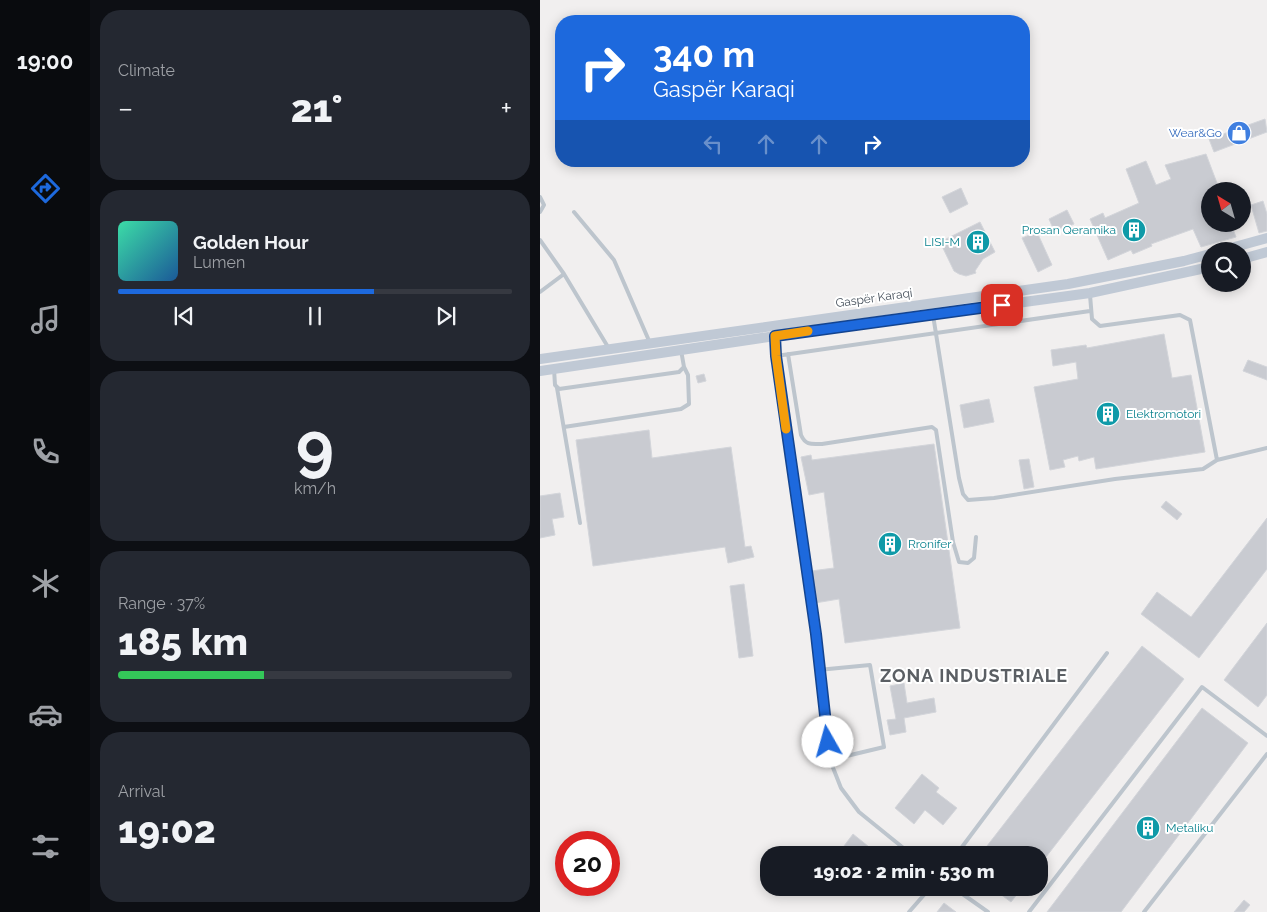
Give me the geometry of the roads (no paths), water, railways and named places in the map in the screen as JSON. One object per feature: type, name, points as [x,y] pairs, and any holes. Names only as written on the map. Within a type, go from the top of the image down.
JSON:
[{"type":"main road","points":[[1251,242],[1267,238]]},
{"type":"main road","points":[[1251,256],[1267,252]]},
{"type":"main road","name":"Gaspër Karaqi","points":[[540,359],[1076,282],[1201,256]]},
{"type":"main road","name":"Gaspër Karaqi","points":[[540,371],[775,336],[1090,293],[1201,269]]},
{"type":"lane","points":[[540,197],[544,205],[540,212]]},
{"type":"lane","points":[[574,212],[614,260],[650,343]]},
{"type":"lane","points":[[540,240],[564,274],[609,349]]},
{"type":"lane","points":[[540,292],[564,274]]},
{"type":"lane","points":[[1090,293],[1090,311],[1094,322],[1100,326],[1180,315],[1190,320],[1217,460]]},
{"type":"lane","points":[[776,356],[1090,311]]},
{"type":"lane","points":[[933,315],[959,478],[963,494],[968,500],[994,498],[1115,479],[1203,469],[1217,460],[1267,448]]},
{"type":"lane","points":[[775,336],[776,356],[816,634],[818,670],[830,760],[841,788],[860,812],[901,846]]},
{"type":"lane","points":[[564,427],[681,409],[689,404],[688,375],[684,367],[681,350]]},
{"type":"lane","points":[[788,354],[801,435],[804,441],[808,444],[822,444],[932,427],[936,430],[953,542],[959,562],[968,563],[974,558],[976,537]]},
{"type":"lane","points":[[557,388],[679,372],[684,367]]},
{"type":"lane","points":[[554,369],[554,385],[557,388],[567,457],[580,524]]},
{"type":"lane","points":[[963,846],[1107,653]]},
{"type":"lane","points":[[818,670],[870,665],[884,747],[830,760]]},
{"type":"lane","points":[[1029,912],[1202,687],[1267,736]]},
{"type":"lane","points":[[1144,912],[1267,754]]},
{"type":"lane","points":[[909,912],[923,896]]},
{"type":"lane","points":[[965,896],[988,912]]},
{"type":"place","name":"Wear&Go","points":[[1239,133]]},
{"type":"place","name":"Prosan Qeramika","points":[[1134,230]]},
{"type":"place","name":"LISI-M","points":[[978,242]]},
{"type":"place","name":"Elektromotori","points":[[1108,414]]},
{"type":"place","name":"Rronifer","points":[[890,544]]},
{"type":"place","name":"Metaliku","points":[[1148,828]]},
{"type":"district","name":"ZONA INDUSTRIALE","points":[[974,676]]}]
